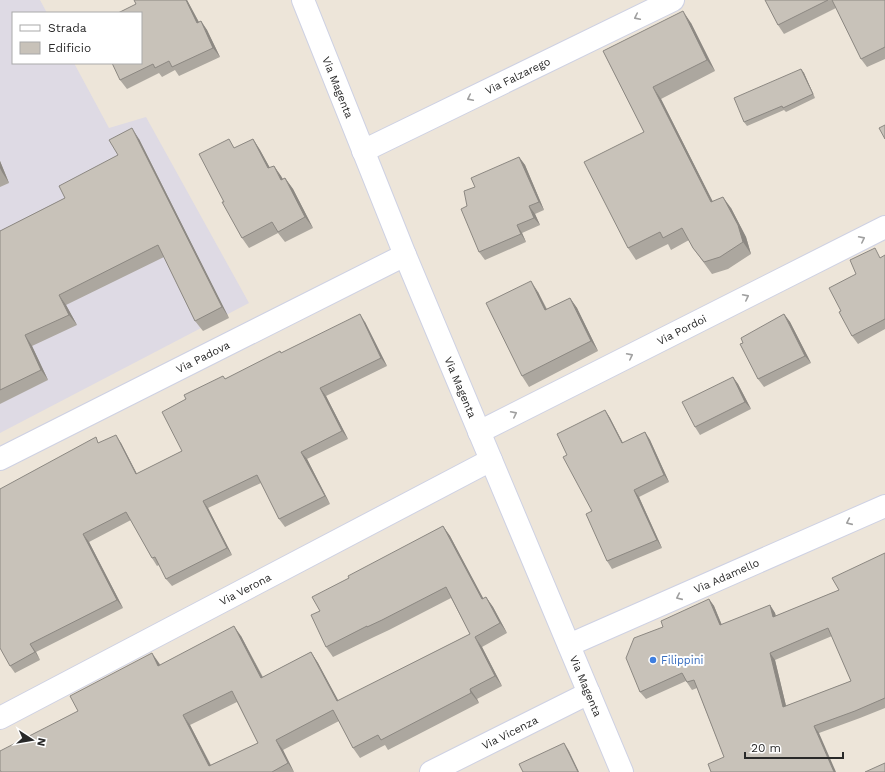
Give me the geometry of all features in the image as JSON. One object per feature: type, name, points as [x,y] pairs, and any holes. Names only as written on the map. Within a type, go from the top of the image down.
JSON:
[{"type":"street","name":"Via Magenta","points":[[303,0],[405,255],[622,772]]},
{"type":"street","name":"Via Falzarego","points":[[363,151],[672,0]]},
{"type":"street","name":"Via Pordoi","points":[[479,432],[885,227]]},
{"type":"street","name":"Via Padova","points":[[0,459],[405,255]]},
{"type":"street","name":"Via Verona","points":[[0,718],[491,460]]},
{"type":"street","name":"Via Adamello","points":[[569,645],[885,506]]},
{"type":"street","name":"Via Vicenza","points":[[431,772],[589,693]]},
{"type":"shaded area","points":[[0,0],[40,0],[46,12],[12,12],[12,64],[75,64],[109,128],[146,117],[249,303],[0,433]]},
{"type":"building","points":[[134,0],[186,0],[197,23],[201,21],[213,48],[172,67],[169,61],[155,68],[153,64],[120,80],[112,64],[142,64],[142,12],[120,12],[136,4]]},
{"type":"building","points":[[765,0],[828,0],[778,25]]},
{"type":"building","points":[[832,0],[885,0],[885,47],[861,59]]},
{"type":"building","points":[[683,11],[707,60],[653,87],[711,202],[723,197],[738,225],[743,242],[720,257],[704,262],[693,248],[682,228],[663,238],[660,232],[628,248],[584,162],[644,132],[603,51]]},
{"type":"building","points":[[801,69],[813,94],[783,108],[782,106],[744,122],[734,98]]},
{"type":"building","points":[[885,125],[885,139],[879,128]]},
{"type":"building","points":[[132,128],[222,307],[195,321],[158,245],[59,295],[69,315],[25,335],[41,370],[0,390],[0,231],[65,198],[59,186],[118,155],[109,140]]},
{"type":"building","points":[[229,139],[234,148],[253,139],[268,168],[274,166],[281,180],[285,178],[305,217],[278,232],[272,222],[242,238],[222,202],[224,202],[199,154]]},
{"type":"building","points":[[519,157],[539,202],[529,206],[534,218],[517,225],[521,234],[479,252],[461,209],[467,206],[464,191],[475,187],[471,178]]},
{"type":"building","points":[[875,248],[880,258],[885,255],[885,319],[852,336],[839,312],[841,311],[829,288],[856,274],[850,260]]},
{"type":"building","points":[[531,281],[545,310],[570,298],[591,341],[522,376],[486,303]]},
{"type":"building","points":[[360,314],[381,358],[320,388],[342,431],[301,452],[325,496],[279,519],[257,475],[203,501],[227,548],[166,579],[155,557],[152,558],[126,512],[83,534],[117,600],[30,644],[35,652],[10,666],[0,648],[0,489],[96,437],[98,443],[116,435],[136,474],[182,451],[162,412],[186,399],[184,395],[223,376],[225,379],[280,351],[281,353]]},
{"type":"building","points":[[784,314],[805,356],[758,379],[740,344],[743,343],[741,338]]},
{"type":"building","points":[[733,377],[745,402],[695,427],[682,402]]},
{"type":"building","points":[[605,410],[622,443],[645,432],[664,475],[634,490],[657,540],[607,561],[586,514],[592,511],[563,457],[567,455],[557,434]]},
{"type":"building","points":[[443,526],[482,599],[486,597],[500,623],[475,637],[495,676],[470,689],[471,693],[381,740],[378,735],[353,748],[333,710],[276,740],[288,763],[272,772],[1,772],[0,751],[78,711],[70,696],[152,653],[158,666],[234,626],[261,678],[311,652],[337,701],[470,634],[446,587],[326,647],[311,615],[320,611],[312,597],[349,578],[348,576]],"holes":[[[232,691],[258,743],[209,766],[183,715]]]},
{"type":"building","points":[[885,553],[885,698],[814,726],[834,772],[711,772],[708,764],[724,757],[694,680],[687,682],[682,673],[640,692],[626,658],[634,638],[663,627],[661,621],[709,599],[720,625],[770,605],[773,617],[839,590],[832,578]],"holes":[[[828,628],[851,681],[783,707],[770,653]]]},
{"type":"building","points":[[564,743],[578,772],[523,772],[519,764]]},
{"type":"building","points":[[885,763],[885,772],[865,772]]},
{"type":"place","name":"Filippini","points":[[653,660]]}]
